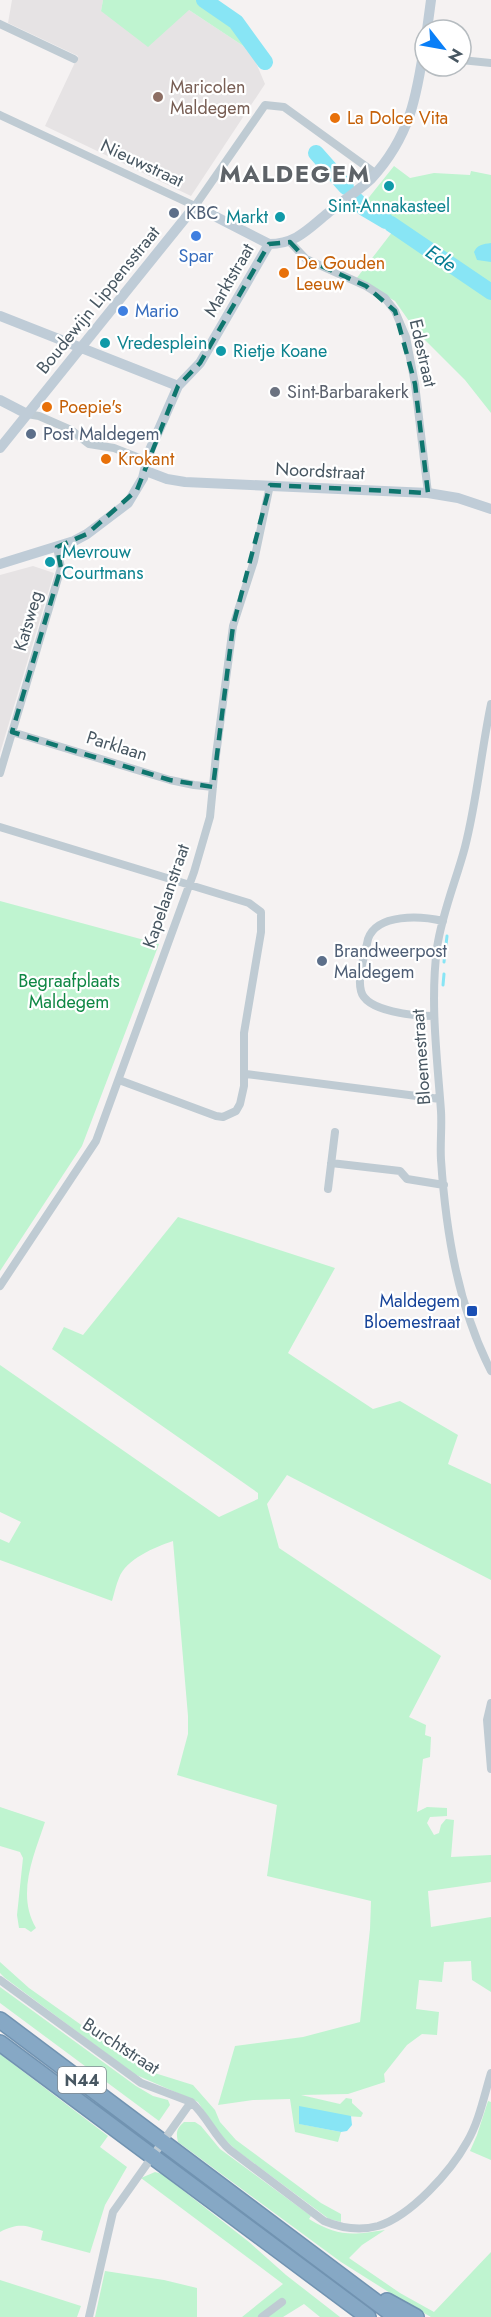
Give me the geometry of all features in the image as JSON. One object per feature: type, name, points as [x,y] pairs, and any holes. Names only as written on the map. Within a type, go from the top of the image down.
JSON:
[{"type":"highway","name":"N44","points":[[0,2020],[396,2317]]},
{"type":"highway","name":"N44","points":[[0,2043],[368,2317]]},
{"type":"highway","points":[[321,2260],[416,2317]]},
{"type":"street","points":[[429,18],[431,0]]},
{"type":"street","points":[[0,24],[74,59]]},
{"type":"street","points":[[473,61],[491,63]]},
{"type":"street","points":[[290,242],[364,184],[400,142],[418,78]]},
{"type":"street","points":[[195,207],[265,105],[284,107],[375,173]]},
{"type":"street","name":"Nieuwstraat","points":[[0,115],[269,244]]},
{"type":"street","name":"Boudewijn Lippensstraat","points":[[0,448],[195,207]]},
{"type":"street","name":"Marktstraat","points":[[0,564],[57,547],[87,534],[128,503],[147,466],[178,386],[200,363],[269,244],[290,242]]},
{"type":"street","name":"Edestraat","points":[[290,242],[306,259],[368,287],[384,298],[395,311],[406,337],[415,384],[428,493]]},
{"type":"street","points":[[0,316],[178,386]]},
{"type":"street","points":[[0,400],[27,414],[39,416],[72,430],[89,444],[114,448],[147,466]]},
{"type":"street","name":"Noordstraat","points":[[147,466],[167,479],[185,482],[270,484],[428,493],[458,498],[491,509]]},
{"type":"street","name":"Kapelaanstraat","points":[[0,1286],[92,1148],[119,1080],[189,885],[210,817],[233,626],[254,561],[270,484]]},
{"type":"street","name":"Katsweg","points":[[0,773],[61,568],[57,547]]},
{"type":"street","name":"Bloemestraat","points":[[491,704],[479,781],[466,840],[447,898],[437,946],[433,995],[449,1240],[458,1281],[477,1343],[491,1371]]},
{"type":"street","name":"Parklaan","points":[[12,732],[170,780],[213,787]]},
{"type":"street","points":[[0,827],[249,903],[261,912],[261,932],[244,1034],[246,1074],[240,1104],[230,1115],[223,1118],[119,1080]]},
{"type":"street","points":[[434,1016],[420,1016],[377,1007],[361,994],[360,985],[368,939],[376,929],[402,916],[443,921]]},
{"type":"street","points":[[246,1074],[440,1100]]},
{"type":"street","points":[[327,1189],[335,1132]]},
{"type":"street","points":[[331,1163],[400,1172],[407,1179],[444,1185]]},
{"type":"street","points":[[491,1703],[487,1720],[491,1768]]},
{"type":"street","name":"Burchtstraat","points":[[0,1980],[141,2083],[191,2102]]},
{"type":"street","points":[[89,2317],[113,2211],[191,2102],[199,2109],[219,2140],[230,2150],[324,2221],[337,2226],[363,2228],[378,2226],[402,2214],[456,2161],[469,2140],[491,2073]]},
{"type":"street","points":[[262,2317],[282,2302]]},
{"type":"highlighted area","points":[[290,242],[306,259],[366,286],[395,311],[415,384],[428,493],[270,485],[233,626],[213,787],[170,780],[12,732],[61,568],[57,547],[87,534],[137,490],[178,386],[200,363],[269,244]]},
{"type":"shaded area","name":"Maricolen Maldegem","points":[[12,0],[103,0],[101,11],[189,10],[251,51],[265,84],[191,196],[45,126],[78,56],[8,23]]},
{"type":"shaded area","points":[[33,566],[54,573],[0,753],[0,575]]},
{"type":"green space","points":[[103,0],[204,0],[236,22],[255,47],[251,51],[189,10],[148,47],[101,11]]},
{"type":"green space","points":[[394,166],[410,178],[434,173],[470,175],[471,171],[491,175],[491,413],[465,380],[416,331],[395,301],[356,279],[393,231],[361,211],[353,203],[360,196],[366,201]]},
{"type":"green space","name":"Begraafplaats Maldegem","points":[[0,901],[159,944],[82,1146],[0,1271]]},
{"type":"green space","points":[[178,1217],[335,1268],[288,1353],[373,1409],[400,1401],[458,1435],[448,1464],[491,1484],[491,1580],[287,1475],[267,1504],[279,1548],[441,1656],[409,1717],[426,1725],[425,1735],[431,1737],[430,1757],[423,1759],[417,1812],[427,1807],[447,1808],[447,1816],[430,1817],[427,1823],[434,1835],[439,1833],[446,1819],[454,1820],[451,1857],[491,1855],[491,1882],[428,1891],[431,1927],[491,1917],[491,1992],[472,1980],[471,1961],[444,1962],[442,1982],[419,1980],[416,2009],[439,2012],[437,2035],[422,2034],[407,2045],[384,2074],[385,2082],[348,2094],[301,2095],[340,2104],[346,2098],[352,2099],[352,2103],[363,2113],[361,2117],[345,2116],[300,2124],[341,2132],[338,2142],[295,2132],[290,2099],[253,2100],[218,2105],[235,2046],[303,2037],[360,2022],[371,1901],[267,1876],[277,1805],[177,1775],[188,1734],[188,1716],[173,1541],[150,1550],[128,1565],[119,1578],[112,1601],[0,1560],[0,1539],[9,1543],[21,1522],[0,1512],[0,1365],[219,1517],[258,1499],[258,1493],[52,1349],[64,1327],[83,1335]]},
{"type":"green space","points":[[0,1807],[45,1822],[32,1861],[27,1888],[27,1902],[36,1928],[31,1932],[25,1928],[19,1928],[17,1915],[23,1858],[20,1852],[0,1846]]},
{"type":"green space","points":[[0,1962],[29,1988],[145,2070],[193,2085],[215,2110],[220,2122],[236,2140],[321,2203],[341,2214],[341,2222],[329,2219],[236,2150],[220,2135],[198,2102],[134,2074],[5,1978],[0,1973]]},
{"type":"green space","points":[[0,1987],[136,2086],[153,2096],[168,2100],[170,2105],[159,2121],[0,2003]]},
{"type":"green space","points":[[0,2054],[108,2136],[100,2147],[127,2167],[105,2205],[90,2253],[41,2240],[43,2231],[31,2227],[17,2226],[0,2232]]},
{"type":"green space","points":[[488,2101],[491,2102],[491,2160],[470,2151]]},
{"type":"green space","points":[[184,2122],[195,2122],[201,2126],[220,2149],[311,2216],[309,2219],[319,2225],[346,2233],[385,2230],[362,2245],[349,2258],[400,2293],[434,2312],[491,2252],[491,2317],[431,2317],[341,2262],[178,2142],[177,2131]]},
{"type":"green space","points":[[155,2172],[162,2174],[249,2242],[286,2275],[340,2317],[320,2317],[304,2304],[283,2317],[242,2317],[283,2284],[141,2178]]},
{"type":"green space","points":[[105,2271],[164,2280],[197,2288],[197,2317],[95,2317]]},
{"type":"green space","points":[[0,2280],[81,2306],[77,2317],[0,2317]]},
{"type":"water","points":[[491,243],[491,262],[477,260],[474,252],[477,248]]},
{"type":"water","points":[[299,2106],[351,2116],[352,2125],[347,2131],[341,2132],[299,2124]]},
{"type":"waterway","name":"Ede","points":[[204,0],[236,22],[265,62]]},
{"type":"waterway","name":"Ede","points":[[316,153],[346,187]]},
{"type":"waterway","name":"Ede","points":[[356,200],[364,208],[386,221]]},
{"type":"waterway","name":"Ede","points":[[391,224],[491,292]]},
{"type":"waterway","points":[[444,962],[447,936]]},
{"type":"waterway","points":[[443,985],[444,974]]},
{"type":"place","name":"Maricolen Maldegem","points":[[158,97]]},
{"type":"place","name":"La Dolce Vita","points":[[335,118]]},
{"type":"place","name":"Sint-Annakasteel","points":[[389,186]]},
{"type":"place","name":"KBC","points":[[174,213]]},
{"type":"place","name":"Markt","points":[[280,217]]},
{"type":"place","name":"Spar","points":[[196,236]]},
{"type":"place","name":"De Gouden Leeuw","points":[[284,273]]},
{"type":"place","name":"Mario","points":[[123,311]]},
{"type":"place","name":"Vredesplein","points":[[105,343]]},
{"type":"place","name":"Rietje Koane","points":[[221,351]]},
{"type":"place","name":"Sint-Barbarakerk","points":[[275,392]]},
{"type":"place","name":"Poepie's","points":[[47,407]]},
{"type":"place","name":"Post Maldegem","points":[[31,434]]},
{"type":"place","name":"Krokant","points":[[106,459]]},
{"type":"place","name":"Mevrouw Courtmans","points":[[50,562]]},
{"type":"place","name":"Brandweerpost Maldegem","points":[[322,961]]},
{"type":"place","name":"Maldegem Bloemestraat","points":[[472,1311]]},
{"type":"district","name":"MALDEGEM","points":[[295,174]]}]
